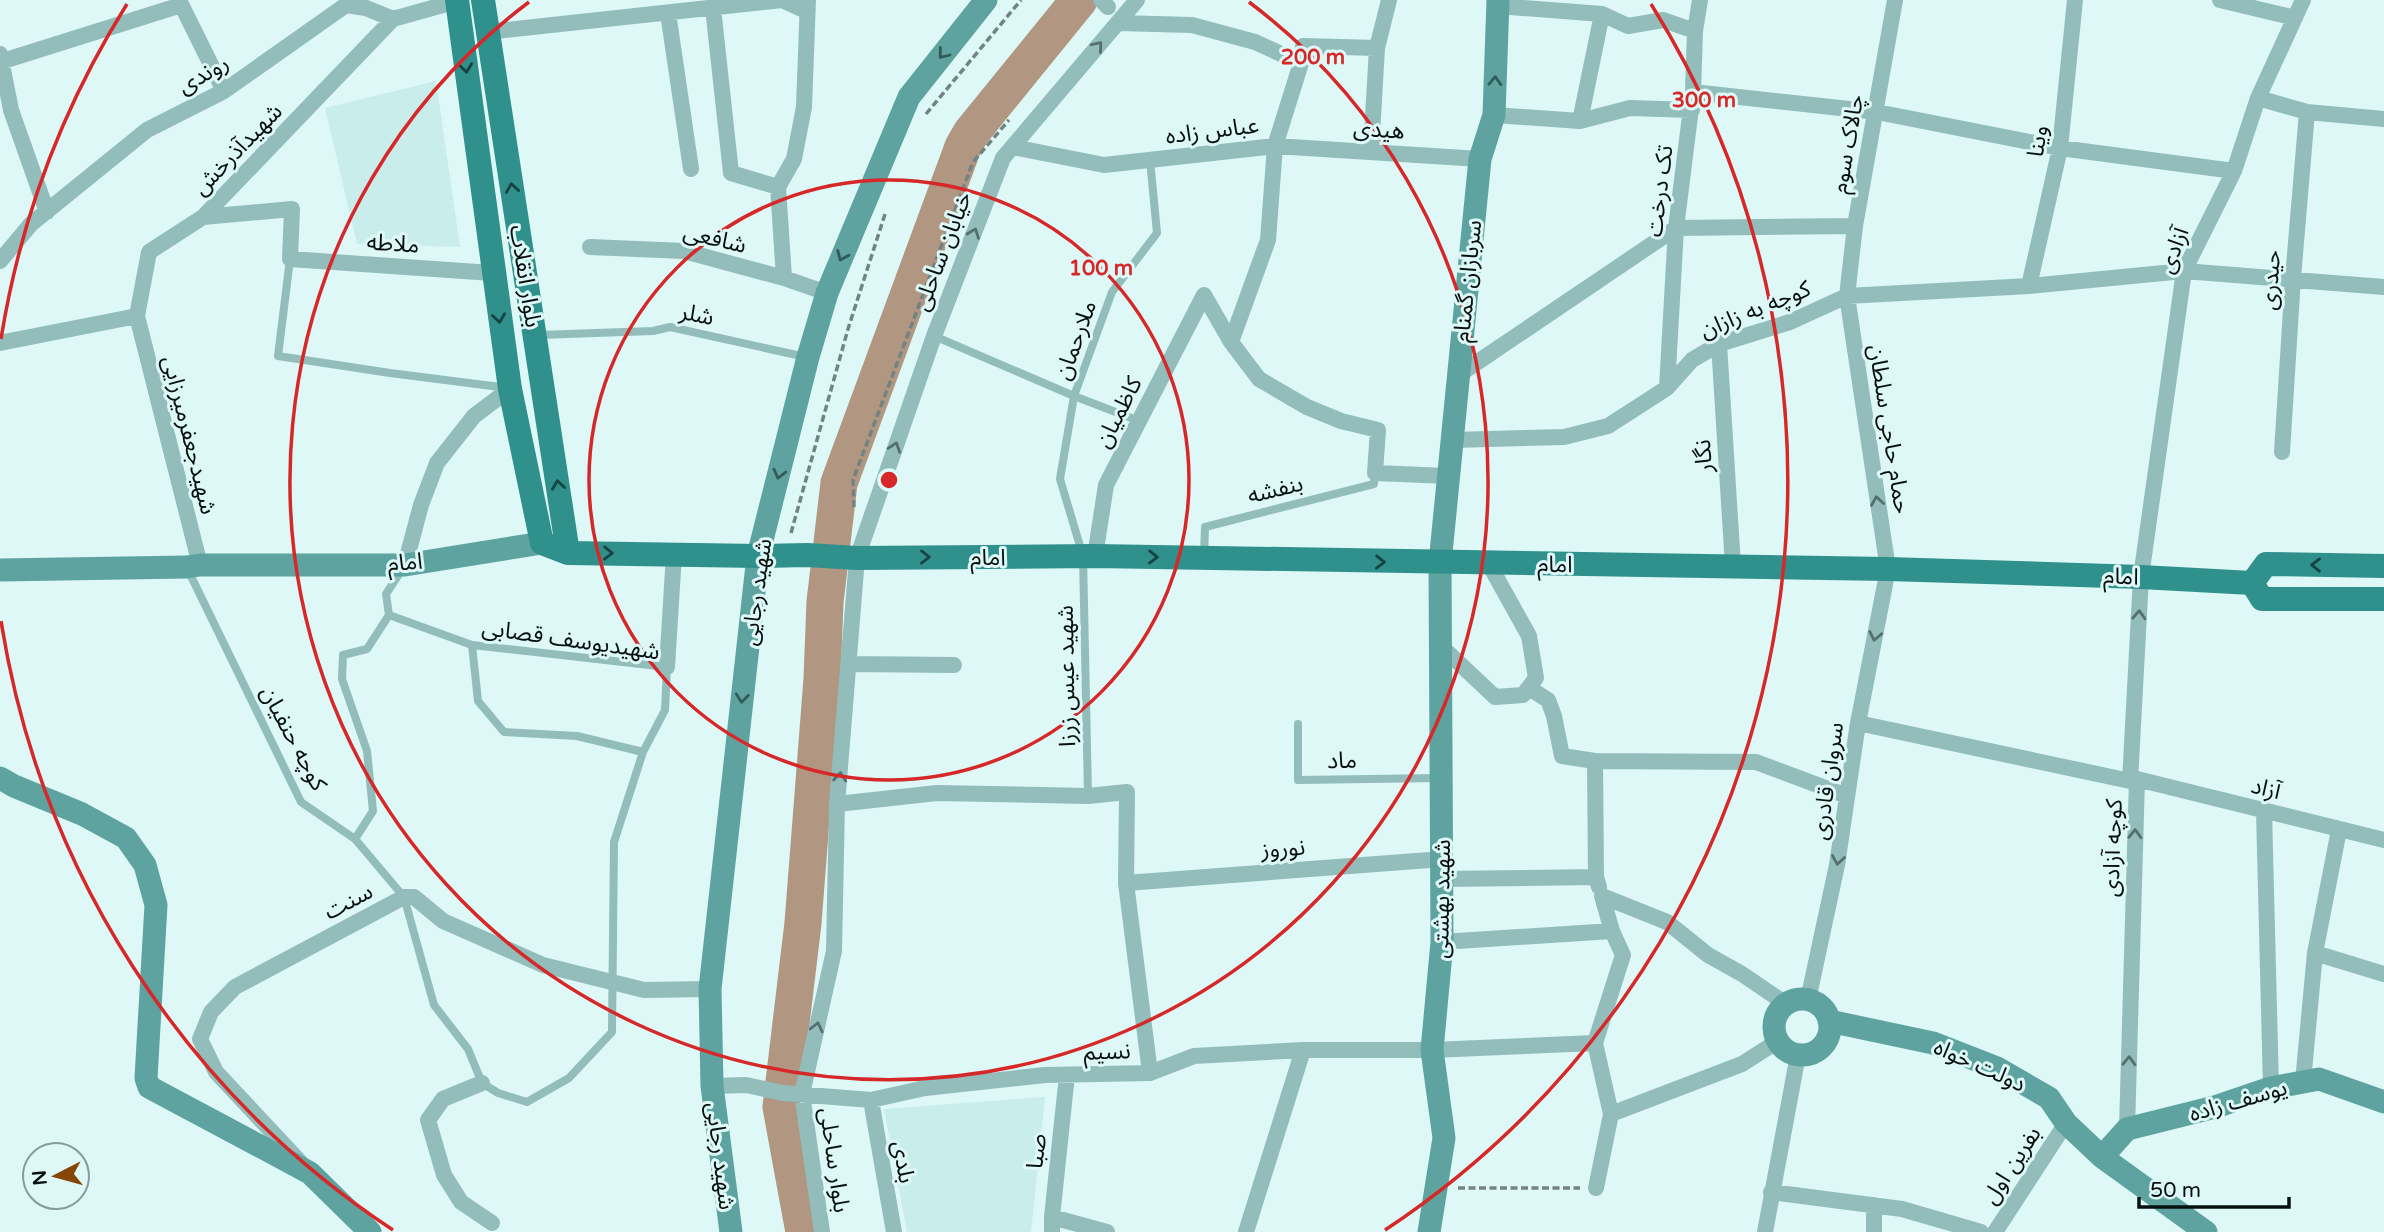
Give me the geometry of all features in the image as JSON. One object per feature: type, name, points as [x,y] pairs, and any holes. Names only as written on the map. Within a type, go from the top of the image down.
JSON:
[{"type":"main road","name":"بلوار انقلاب","points":[[483,0],[568,553]]},
{"type":"main road","name":"بلوار انقلاب","points":[[457,1],[492,273],[510,389],[542,543]]},
{"type":"main road","points":[[542,543],[568,553],[796,555]]},
{"type":"main road","name":"امام","points":[[796,555],[857,558],[1089,556],[1733,566],[2141,576],[2252,583]]},
{"type":"main road","points":[[2384,566],[2266,564],[2252,583],[2262,599],[2384,599]]},
{"type":"street","points":[[487,32],[648,7],[668,13],[782,0],[807,6],[804,107],[794,159],[778,187],[784,278]]},
{"type":"street","name":"شهید رجایی","points":[[731,1232],[712,1086],[710,989],[758,556],[808,357],[827,293],[909,97],[986,0]]},
{"type":"street","name":"خیابان ساحلی","points":[[802,1094],[834,951],[838,804],[857,558],[934,336],[1003,158],[1138,0]]},
{"type":"street","points":[[1371,152],[1377,48],[1389,0]]},
{"type":"street","name":"تک درخت","points":[[1667,388],[1676,228],[1692,110],[1695,31],[1700,0]]},
{"type":"street","name":"چالاک سوم","points":[[1847,296],[1855,226],[1895,0]]},
{"type":"street","name":"وینا","points":[[2029,286],[2060,148],[2075,0]]},
{"type":"street","points":[[2220,0],[2295,18]]},
{"type":"street","name":"آزادی","points":[[2141,576],[2184,271],[2234,171],[2258,98],[2303,0]]},
{"type":"street","points":[[393,19],[457,1]]},
{"type":"street","points":[[47,212],[5,112],[1,57],[180,2],[224,91]]},
{"type":"street","name":"روندی","points":[[0,261],[31,223],[147,130],[224,91],[343,3],[366,8],[393,19]]},
{"type":"street","points":[[1498,3],[1602,14],[1628,26],[1663,20],[1695,31]]},
{"type":"street","name":"سربازان گمنام","points":[[1440,563],[1480,159],[1494,115],[1498,3]]},
{"type":"street","points":[[713,8],[732,173],[778,187]]},
{"type":"street","points":[[668,13],[691,169]]},
{"type":"street","points":[[1580,121],[1602,14]]},
{"type":"street","name":"شهیدآذرخش","points":[[137,316],[149,252],[203,217],[393,19]]},
{"type":"street","points":[[1118,23],[1192,25],[1255,42],[1301,63],[1303,46],[1377,48]]},
{"type":"street","name":"عباس زاده","points":[[1013,147],[1104,164],[1275,145],[1301,63]]},
{"type":"street","points":[[1693,92],[1877,112],[2060,148],[2234,171]]},
{"type":"street","points":[[2258,98],[2307,112],[2384,120]]},
{"type":"street","points":[[1494,115],[1580,121],[1630,108],[1692,110]]},
{"type":"street","name":"حیدری","points":[[2282,452],[2292,278],[2307,112]]},
{"type":"street","points":[[1275,145],[1268,240],[1231,342],[1259,379],[1307,407],[1341,421],[1378,430],[1375,473],[1448,476]]},
{"type":"street","name":"هیدی","points":[[1275,145],[1480,159]]},
{"type":"street","points":[[203,217],[292,209],[290,259]]},
{"type":"street","points":[[1457,376],[1676,228],[1855,226]]},
{"type":"street","name":"شافعی","points":[[590,247],[684,251],[784,278],[827,293]]},
{"type":"street","name":"ملاطه","points":[[290,259],[492,273]]},
{"type":"street","points":[[1847,296],[2029,286],[2184,271],[2384,287]]},
{"type":"street","name":"کاظمیان","points":[[1089,556],[1106,485],[1204,295],[1231,342]]},
{"type":"street","name":"کوچه به زازان","points":[[1452,440],[1564,437],[1608,426],[1667,388],[1692,360],[1719,344],[1790,322],[1847,296]]},
{"type":"street","name":"حمام حاجی سلطان","points":[[1847,296],[1888,569]]},
{"type":"street","points":[[0,343],[137,316]]},
{"type":"street","name":"شهیدجعفرمیرزایی","points":[[137,316],[193,566]]},
{"type":"street","name":"نگار","points":[[1719,344],[1733,566]]},
{"type":"street","points":[[405,565],[421,505],[437,463],[474,416],[510,389]]},
{"type":"street","name":"امام","points":[[0,570],[405,565],[542,543]]},
{"type":"street","points":[[667,667],[674,554]]},
{"type":"street","name":"شهید بهشتی","points":[[1429,1232],[1444,1138],[1432,1050],[1442,942],[1440,563]]},
{"type":"street","points":[[1441,646],[1495,698],[1523,695],[1536,678],[1530,636],[1489,564]]},
{"type":"street","name":"سروان قادری","points":[[1797,1002],[1838,865],[1858,723],[1888,569]]},
{"type":"street","name":"کوچه آزادی","points":[[2127,1129],[2133,780],[2141,576]]},
{"type":"street","points":[[850,664],[954,665]]},
{"type":"street","points":[[1529,688],[1548,700],[1562,756],[1595,761],[1756,762],[1847,796]]},
{"type":"street","name":"آزاد","points":[[1858,723],[2133,780],[2384,840]]},
{"type":"street","points":[[1595,761],[1596,877],[1612,931],[1623,955],[1595,1043],[1611,1114],[1596,1188]]},
{"type":"street","points":[[0,778],[82,814],[126,838],[145,865],[156,905],[146,1078],[149,1087],[310,1173],[369,1232]]},
{"type":"street","points":[[838,804],[937,793],[1088,796],[1127,792],[1126,883],[1150,1073]]},
{"type":"street","points":[[2264,811],[2271,1088]]},
{"type":"street","points":[[2303,1082],[2315,953],[2339,830]]},
{"type":"street","name":"نوروز","points":[[1126,883],[1443,869],[1596,877]]},
{"type":"street","points":[[1602,896],[1667,922],[1708,955],[1797,1002],[1822,1007],[1829,1021],[1827,1039],[1815,1052],[1798,1055],[1790,1052],[1778,1041],[1774,1025],[1780,1010],[1797,1002]]},
{"type":"street","name":"سنت","points":[[310,1173],[216,1072],[200,1039],[211,1012],[235,986],[404,897],[414,897],[443,921],[543,965],[644,990],[710,989]]},
{"type":"street","points":[[1442,942],[1612,931]]},
{"type":"street","points":[[2315,953],[2384,974]]},
{"type":"street","name":"دولت خواه","points":[[1829,1021],[1933,1043],[1997,1068],[2049,1098],[2066,1123],[2102,1157],[2206,1232]]},
{"type":"street","points":[[1611,1114],[1742,1064],[1778,1041]]},
{"type":"street","name":"نسیم","points":[[712,1086],[746,1085],[783,1094],[871,1100],[925,1088],[1067,1075],[1150,1073],[1194,1056],[1303,1050],[1432,1050],[1595,1043]]},
{"type":"street","points":[[1246,1232],[1303,1050]]},
{"type":"street","points":[[1765,1232],[1798,1055]]},
{"type":"street","name":"صبا","points":[[1052,1224],[1067,1075]]},
{"type":"street","name":"یوسف زاده","points":[[2127,1129],[2215,1107],[2271,1088],[2319,1079],[2384,1102]]},
{"type":"street","points":[[482,1083],[443,1099],[428,1120],[444,1175],[455,1193],[461,1202],[492,1223]]},
{"type":"street","name":"بلوار ساحلی","points":[[802,1094],[822,1232]]},
{"type":"street","name":"بلدی","points":[[871,1100],[894,1232]]},
{"type":"street","name":"بفرین اول","points":[[1995,1232],[2066,1123]]},
{"type":"street","points":[[2102,1157],[2127,1129]]},
{"type":"street","points":[[1771,1192],[1902,1209],[1981,1232]]},
{"type":"street","points":[[1874,1205],[1874,1232]]},
{"type":"street","points":[[1052,1224],[1107,1232]]},
{"type":"lane","name":"ملارحمان","points":[[1139,421],[1074,396],[1112,292],[1157,233],[1150,160]]},
{"type":"lane","points":[[290,259],[278,356],[510,389]]},
{"type":"lane","name":"شلر","points":[[536,335],[653,331],[670,327],[808,357]]},
{"type":"lane","points":[[934,336],[1074,396]]},
{"type":"lane","name":"شهید عیس زرزا","points":[[1074,396],[1060,480],[1089,556],[1088,796]]},
{"type":"lane","name":"بنفشه","points":[[1204,558],[1205,527],[1374,484],[1375,473]]},
{"type":"lane","points":[[355,839],[373,811],[367,751],[342,679],[342,654],[367,649],[389,615],[386,594],[405,565]]},
{"type":"lane","name":"کوچه حنفیان","points":[[193,566],[301,802],[355,839],[404,897]]},
{"type":"lane","name":"شهیدیوسف قصابی","points":[[389,615],[472,645],[667,667],[665,710],[643,752],[614,842],[612,1032],[569,1078],[527,1102],[498,1093],[482,1083]]},
{"type":"lane","points":[[472,645],[478,701],[504,733],[577,736],[643,752]]},
{"type":"lane","name":"ماد","points":[[1298,724],[1298,780],[1443,778]]},
{"type":"lane","points":[[404,897],[434,1005],[468,1049],[482,1083]]},
{"type":"path","points":[[920,121],[1021,0]]},
{"type":"path","points":[[796,555],[848,329],[886,211]]},
{"type":"path","points":[[1434,1188],[1596,1188]]},
{"type":"shaded area","points":[[436,81],[460,247],[357,244],[325,108]]},
{"type":"shaded area","points":[[1045,1097],[1031,1232],[907,1232],[884,1109]]},
{"type":"waterway","points":[[804,1232],[781,1107],[803,923],[822,679],[825,602],[839,483],[963,147],[971,133],[1079,0]]}]
